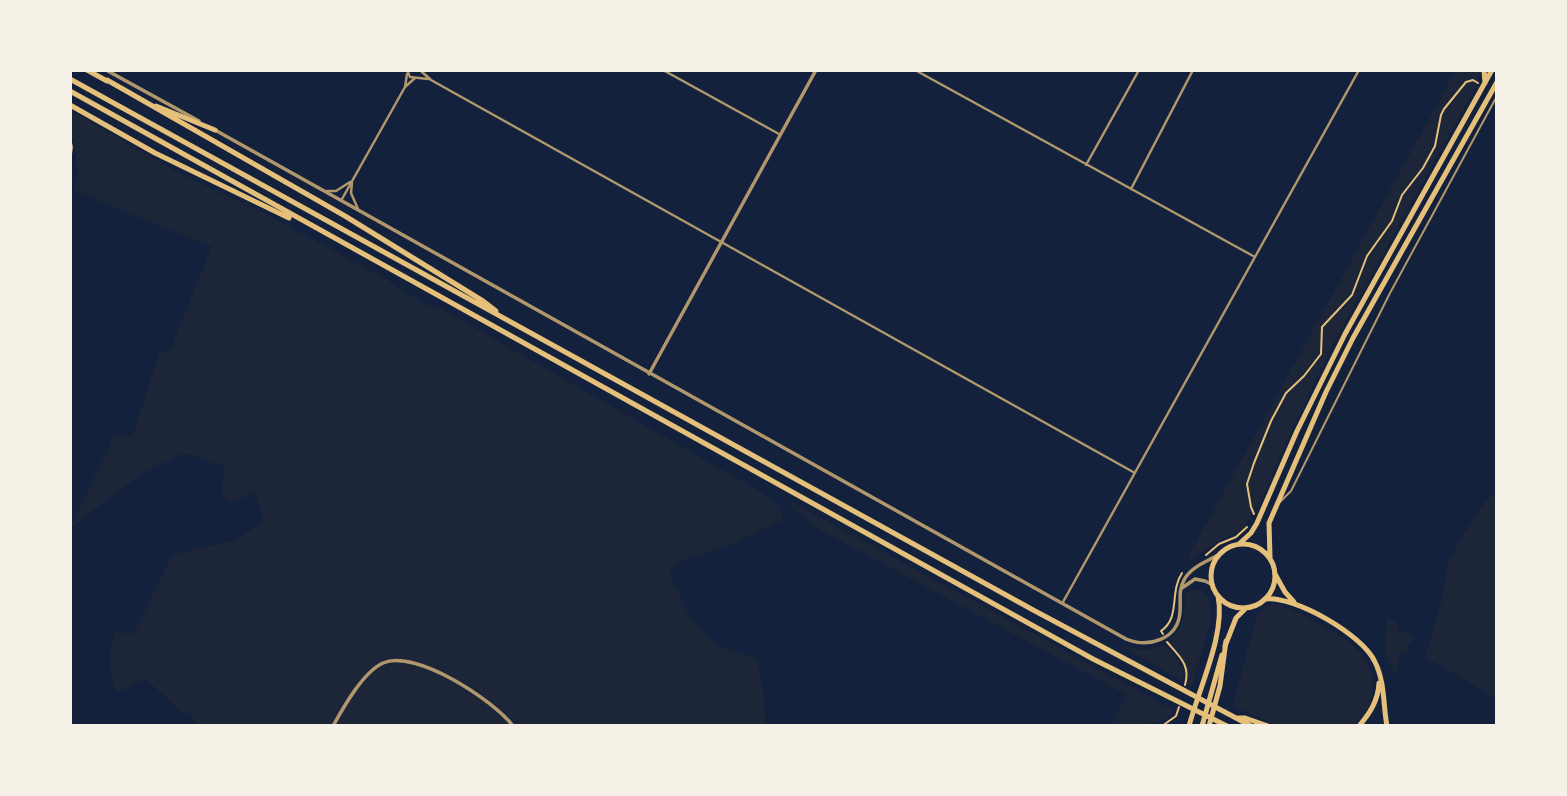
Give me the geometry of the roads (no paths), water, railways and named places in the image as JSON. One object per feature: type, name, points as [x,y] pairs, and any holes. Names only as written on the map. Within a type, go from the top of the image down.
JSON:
[{"type":"highway","points":[[87,70],[164,109],[215,130]]},
{"type":"highway","points":[[1482,83],[1484,70]]},
{"type":"highway","points":[[1246,608],[1229,604],[1217,593],[1213,586],[1212,568],[1225,549],[1240,544],[1257,523],[1297,431],[1345,334],[1482,83],[1495,70]]},
{"type":"highway","points":[[70,79],[808,487],[1251,726]]},
{"type":"highway","points":[[107,80],[345,216],[484,301],[506,320]]},
{"type":"highway","points":[[1299,606],[1287,596],[1275,574],[1270,557],[1269,523],[1307,433],[1353,338],[1497,82]]},
{"type":"highway","points":[[70,91],[1093,659],[1227,726]]},
{"type":"highway","points":[[70,105],[155,153],[333,239]]},
{"type":"highway","points":[[1240,544],[1258,547],[1270,557]]},
{"type":"highway","points":[[1202,726],[1226,641],[1237,618],[1246,608],[1265,599],[1272,589],[1275,574]]},
{"type":"highway","points":[[1189,726],[1217,636],[1220,616],[1217,593]]},
{"type":"highway","points":[[1265,599],[1278,598],[1299,606],[1363,644],[1378,669],[1387,726]]},
{"type":"highway","points":[[1209,726],[1220,686],[1226,641]]},
{"type":"highway","points":[[1359,726],[1376,701],[1379,689],[1378,669]]},
{"type":"highway","points":[[1235,718],[1245,718],[1268,726]]},
{"type":"street","points":[[106,70],[342,199],[649,374],[1126,639],[1149,643],[1165,637],[1175,627],[1180,614],[1180,590],[1188,574],[1219,555]]},
{"type":"street","points":[[342,199],[405,87],[421,70],[431,80],[1135,472]]},
{"type":"street","points":[[663,70],[780,135]]},
{"type":"street","points":[[649,374],[816,70]]},
{"type":"street","points":[[915,70],[1255,257]]},
{"type":"street","points":[[1086,165],[1139,70]]},
{"type":"street","points":[[1131,189],[1194,70]]},
{"type":"street","points":[[1063,602],[1359,70]]},
{"type":"street","points":[[405,87],[407,72],[431,80]]},
{"type":"street","points":[[70,140],[70,158]]},
{"type":"street","points":[[327,191],[344,187],[353,180]]},
{"type":"street","points":[[353,180],[351,193],[358,209]]},
{"type":"street","points":[[1180,590],[1195,579],[1213,586]]},
{"type":"street","points":[[333,726],[352,695],[371,672],[382,664],[395,660],[426,668],[475,694],[499,710],[513,726]]},
{"type":"lane","points":[[1277,505],[1291,491],[1390,293],[1497,96]]}]
